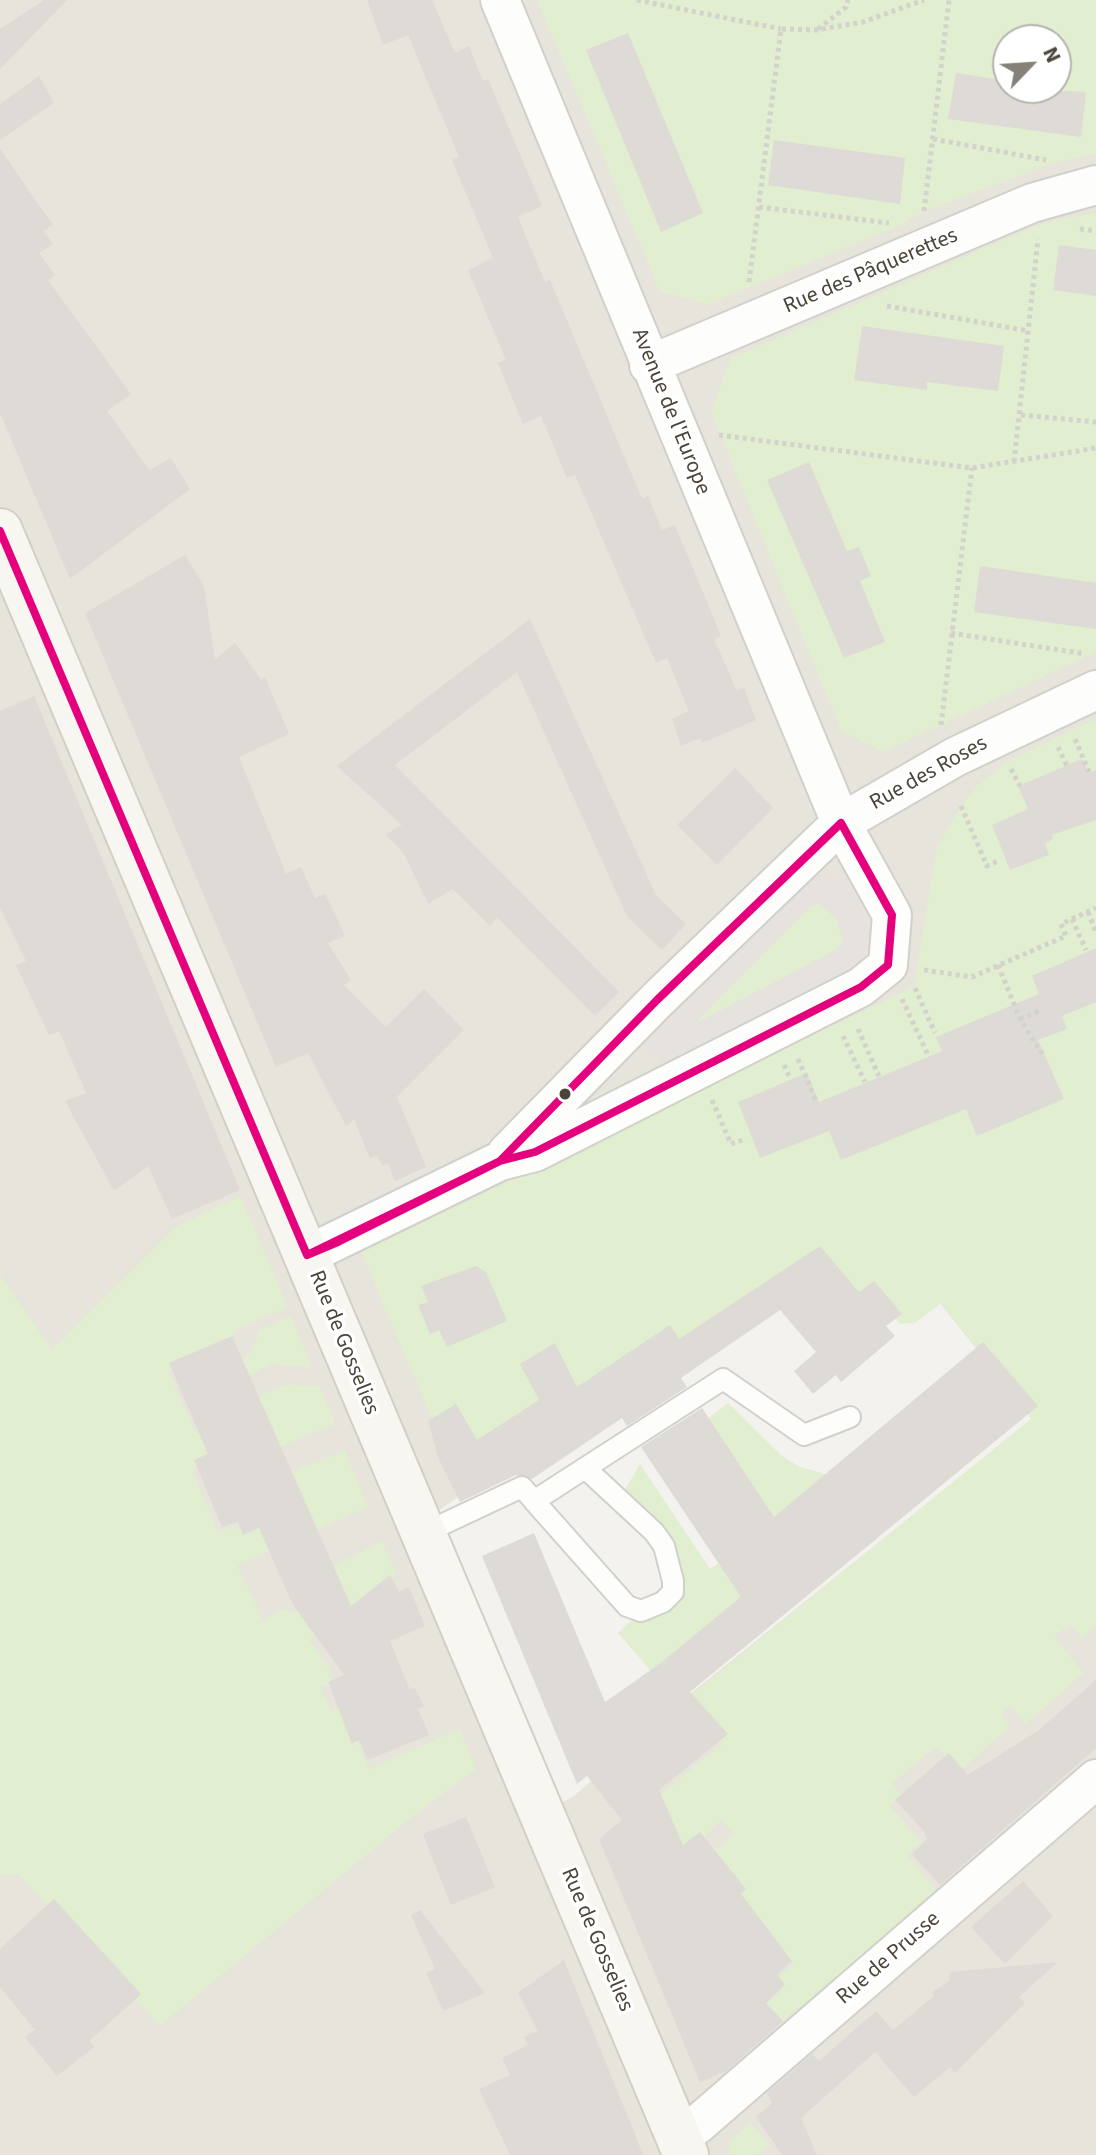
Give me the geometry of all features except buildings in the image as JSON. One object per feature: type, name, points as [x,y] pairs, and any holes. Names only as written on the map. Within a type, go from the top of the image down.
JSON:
[{"type":"main road","name":"Rue de Gosselies","points":[[0,531],[682,2145]]},
{"type":"street","name":"Avenue de l'Europe","points":[[500,0],[841,823]]},
{"type":"street","name":"Rue des Pâquerettes","points":[[649,365],[1032,203],[1096,185]]},
{"type":"street","name":"Rue des Roses","points":[[500,1161],[657,1000],[841,823],[1093,672]]},
{"type":"street","points":[[307,1255],[500,1161],[535,1152],[861,987],[901,982],[892,915],[841,823]]},
{"type":"street","name":"Rue de Prusse","points":[[682,2145],[697,2125],[1096,1779]]},
{"type":"lane","points":[[534,1501],[723,1379],[804,1435],[850,1417]]},
{"type":"lane","points":[[422,1534],[522,1487],[627,1606],[641,1611],[663,1602],[673,1592],[664,1546],[654,1532],[585,1468]]},
{"type":"path","points":[[637,0],[781,29],[816,30],[863,22],[924,0]]},
{"type":"path","points":[[816,30],[846,7],[848,0]]},
{"type":"path","points":[[934,245],[922,220],[949,0]]},
{"type":"path","points":[[753,322],[746,301],[781,29]]},
{"type":"path","points":[[933,139],[1056,162]]},
{"type":"path","points":[[1014,462],[1040,224],[1032,203]]},
{"type":"path","points":[[759,207],[901,225]]},
{"type":"path","points":[[855,279],[863,302],[1029,331]]},
{"type":"path","points":[[1021,415],[1096,422]]},
{"type":"path","points":[[686,451],[720,435],[972,468],[1096,448]]},
{"type":"path","points":[[955,757],[940,723],[972,468]]},
{"type":"path","points":[[951,633],[1093,672]]},
{"type":"path","points":[[1071,731],[1090,774]]},
{"type":"path","points":[[1055,738],[1067,766]]},
{"type":"path","points":[[961,806],[987,866],[998,861]]},
{"type":"path","points":[[901,982],[972,977],[1066,936],[1061,924],[1096,908]]},
{"type":"path","points":[[1088,912],[1096,932]]},
{"type":"path","points":[[1072,919],[1086,950]]},
{"type":"path","points":[[998,965],[1020,1019],[1044,1057]]},
{"type":"path","points":[[901,982],[935,1033]]},
{"type":"path","points":[[901,982],[928,1055]]},
{"type":"path","points":[[1020,1019],[1039,1011]]},
{"type":"path","points":[[852,1018],[879,1076]]},
{"type":"path","points":[[838,1025],[865,1082]]},
{"type":"path","points":[[793,1047],[817,1103]]},
{"type":"path","points":[[707,1089],[731,1144],[743,1140]]},
{"type":"shaded area","points":[[0,0],[1096,0],[1096,2155],[0,2155]],"holes":[[[876,1206],[940,1303],[1032,1419],[695,1690],[574,1796],[543,1813],[418,1525]]]},
{"type":"shaded area","points":[[815,874],[831,875],[847,882],[857,898],[869,935],[862,964],[851,976],[686,1059],[663,1061],[645,1045],[646,1033]],"holes":[[[820,904],[837,919],[843,942],[836,950],[694,1024],[811,906]]]},
{"type":"green space","points":[[537,0],[1096,0],[1096,154],[1056,162],[924,211],[901,225],[709,304],[660,292]]},
{"type":"green space","points":[[1096,212],[1096,652],[883,752],[841,731],[711,412],[731,358],[1040,224]]},
{"type":"green space","points":[[1096,719],[1096,1625],[1082,1638],[1070,1624],[1054,1637],[1084,1673],[1026,1724],[1010,1706],[1001,1715],[1010,1726],[959,1772],[937,1746],[892,1783],[902,1796],[890,1806],[921,1842],[907,1855],[938,1892],[777,2027],[758,2009],[781,1993],[771,1982],[793,1965],[705,1860],[734,1833],[721,1820],[684,1858],[633,1817],[722,1744],[707,1726],[653,1726],[1032,1418],[941,1303],[915,1323],[900,1324],[871,1289],[822,1330],[797,1300],[578,1387],[452,1466],[361,1252],[914,987],[937,847],[961,806],[977,786],[1008,761]]},
{"type":"green space","points":[[820,904],[837,919],[843,942],[836,950],[691,1026],[811,906]]},
{"type":"green space","points":[[240,1196],[288,1307],[238,1328],[228,1343],[168,1370],[195,1432],[255,1406],[252,1399],[287,1384],[320,1387],[335,1424],[277,1448],[207,1463],[192,1470],[218,1532],[233,1526],[235,1529],[299,1503],[287,1474],[345,1450],[368,1507],[237,1565],[263,1620],[287,1608],[290,1614],[337,1592],[327,1570],[382,1541],[396,1575],[309,1640],[329,1667],[332,1683],[320,1688],[331,1711],[342,1707],[369,1769],[460,1729],[476,1769],[407,1821],[160,2026],[19,1875],[0,1874],[0,1275],[52,1349],[176,1227]]},
{"type":"green space","points":[[291,1316],[312,1368],[271,1364],[244,1379],[237,1363],[251,1352],[259,1330]]},
{"type":"green space","points":[[728,1403],[782,1456],[800,1467],[826,1474],[799,1496],[820,1521],[768,1593],[656,1677],[618,1633],[641,1611],[663,1602],[671,1564],[619,1500],[640,1464],[710,1569],[772,1527],[702,1423]]},
{"type":"green space","points":[[750,2123],[769,2144],[759,2155],[728,2155],[731,2139]]},
{"type":"transit line","points":[[0,531],[307,1255]]},
{"type":"transit line","points":[[841,823],[892,915],[888,965],[861,987],[535,1152],[500,1161],[657,1000],[841,823]]},
{"type":"transit line","points":[[500,1161],[338,1242],[307,1255],[500,1161]]}]
